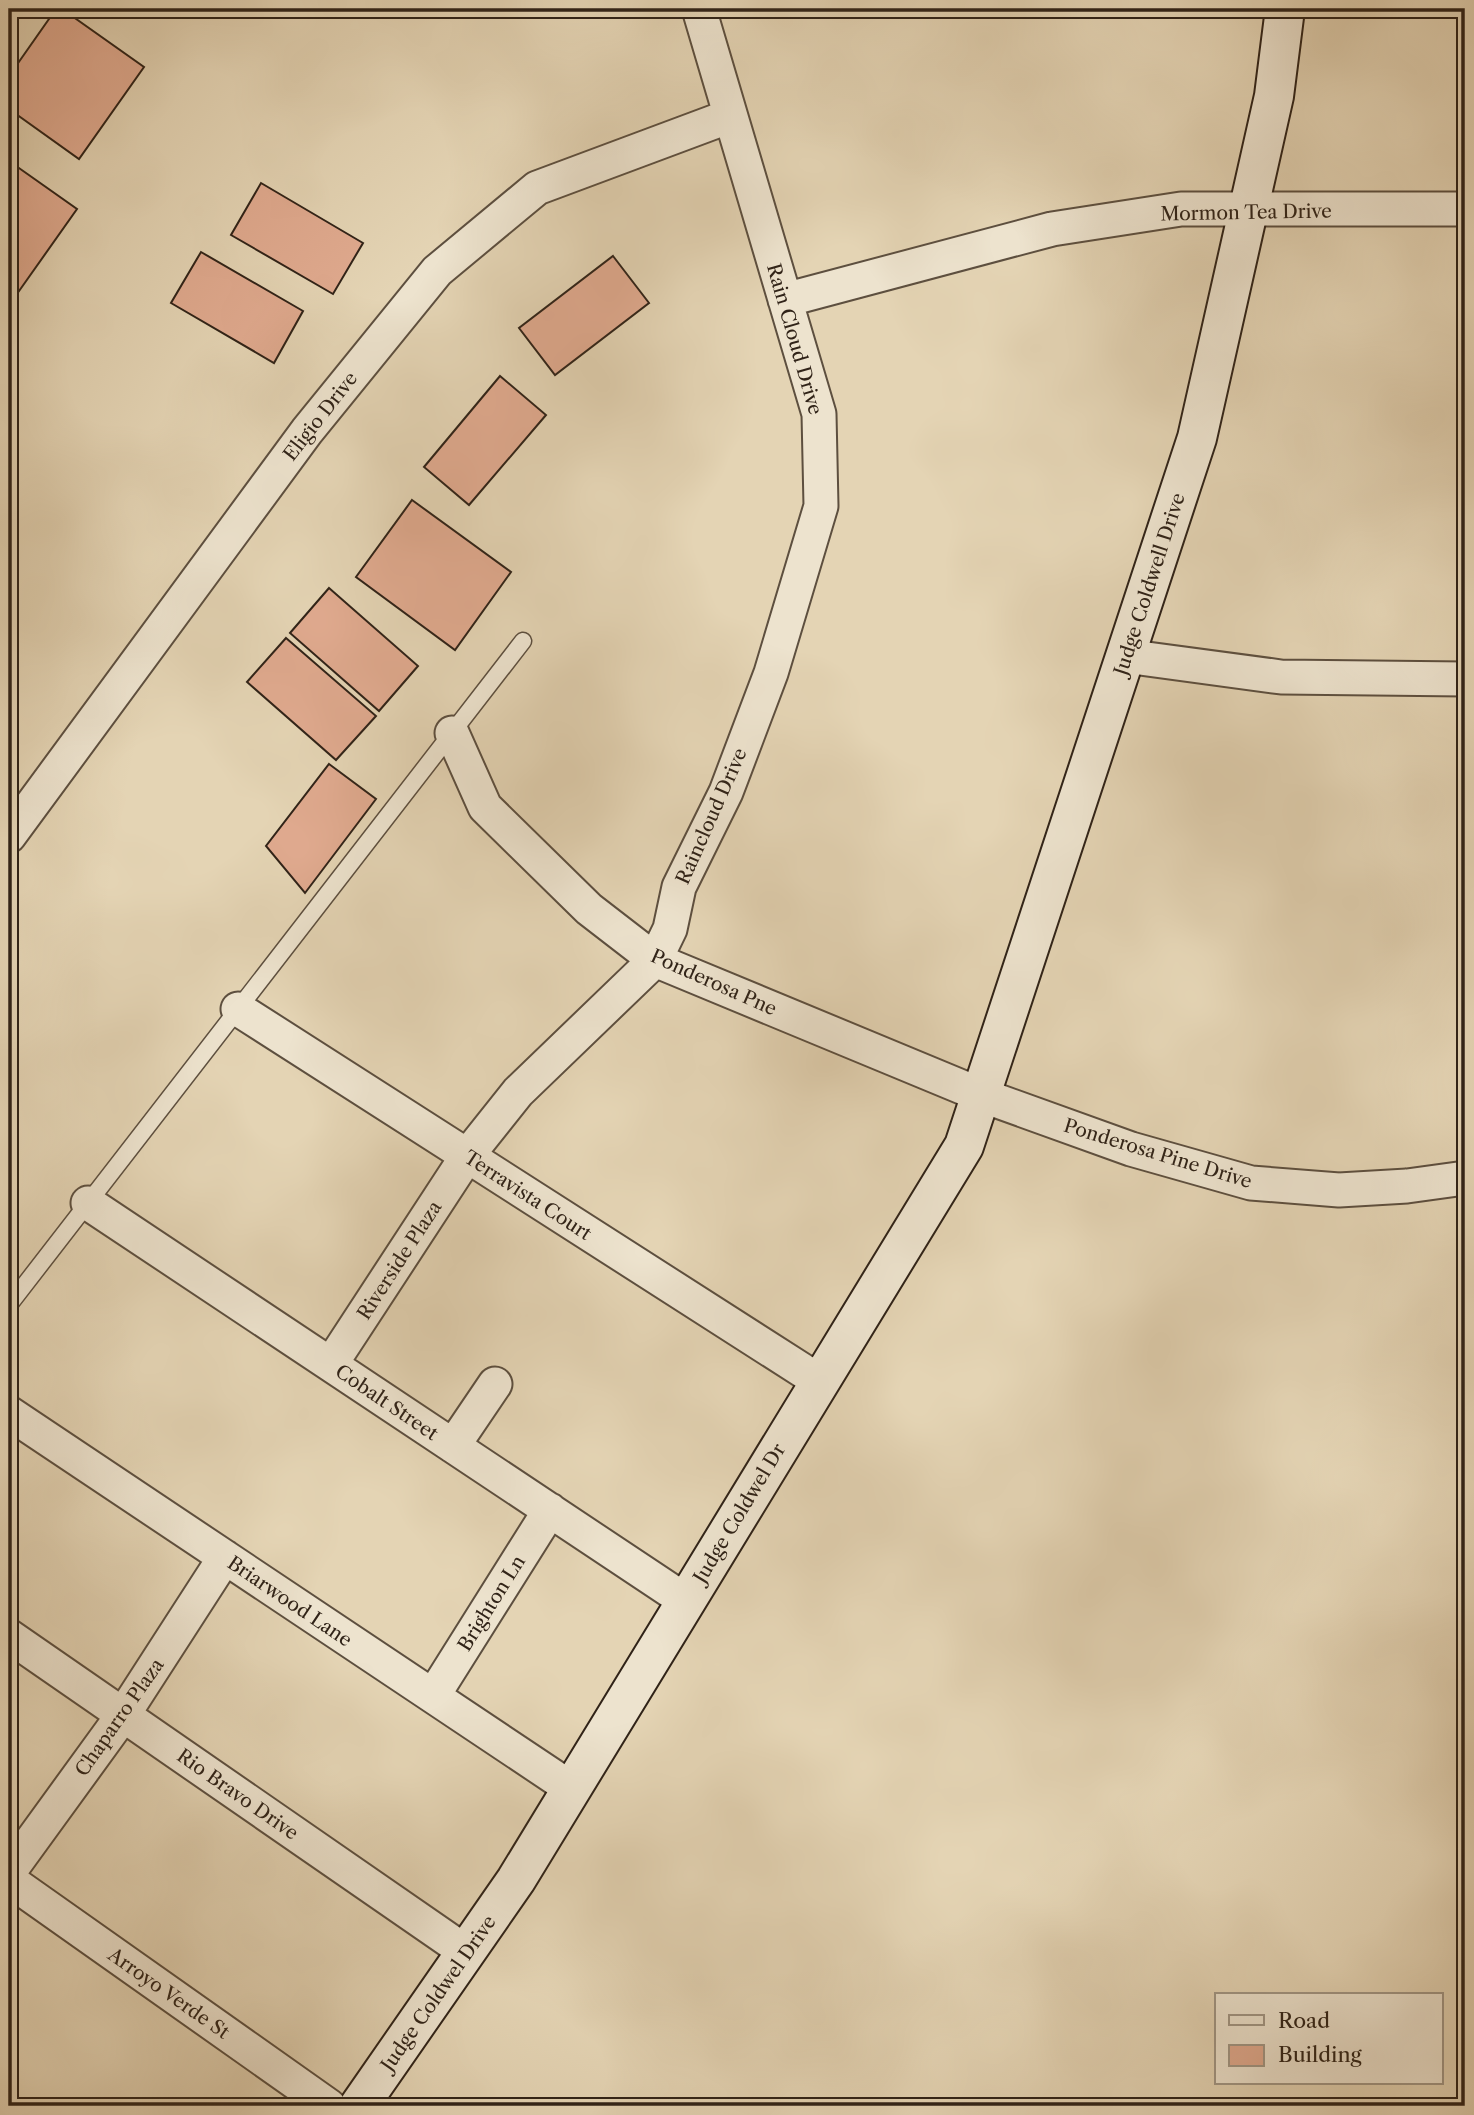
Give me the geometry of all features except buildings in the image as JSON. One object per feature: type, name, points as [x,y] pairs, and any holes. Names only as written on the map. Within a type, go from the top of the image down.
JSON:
[{"type":"street","name":"Rain Cloud Drive","points":[[699,9],[819,414],[821,506],[771,673]]},
{"type":"street","name":"Judge Coldwell Drive","points":[[964,1146],[1197,438],[1273,96],[1285,9]]},
{"type":"street","name":"Eligio Drive","points":[[9,836],[307,431],[437,271],[537,188],[730,116]]},
{"type":"street","name":"Mormon Tea Drive","points":[[785,300],[1052,229],[1181,209],[1465,209]]},
{"type":"street","points":[[1125,656],[1281,677],[1465,679]]},
{"type":"street","name":"Raincloud Drive","points":[[655,960],[670,929],[679,887],[726,792],[771,673]]},
{"type":"street","name":"Ponderosa Pne","points":[[452,733],[485,807],[589,909],[655,960],[981,1095]]},
{"type":"street","name":"Riverside Plaza","points":[[331,1364],[467,1156],[518,1092],[655,960]]},
{"type":"street","name":"Terravista Court","points":[[238,1009],[819,1381]]},
{"type":"street","name":"Ponderosa Pine Drive","points":[[981,1095],[1131,1149],[1251,1183],[1339,1190],[1407,1186],[1465,1178]]},
{"type":"street","name":"Judge Coldwel Dr","points":[[516,1880],[964,1146]]},
{"type":"street","name":"Cobalt Street","points":[[88,1203],[686,1601]]},
{"type":"street","points":[[453,1446],[495,1384]]},
{"type":"street","name":"Briarwood Lane","points":[[9,1413],[572,1788]]},
{"type":"street","name":"Brighton Ln","points":[[433,1696],[550,1510]]},
{"type":"street","name":"Chaparro Plaza","points":[[9,1872],[123,1715],[225,1557]]},
{"type":"street","name":"Rio Bravo Drive","points":[[9,1636],[466,1952]]},
{"type":"street","name":"Arroyo Verde St","points":[[9,1880],[329,2106]]},
{"type":"street","name":"Judge Coldwel Drive","points":[[359,2106],[516,1880]]},
{"type":"lane","points":[[9,1305],[523,641]]}]
